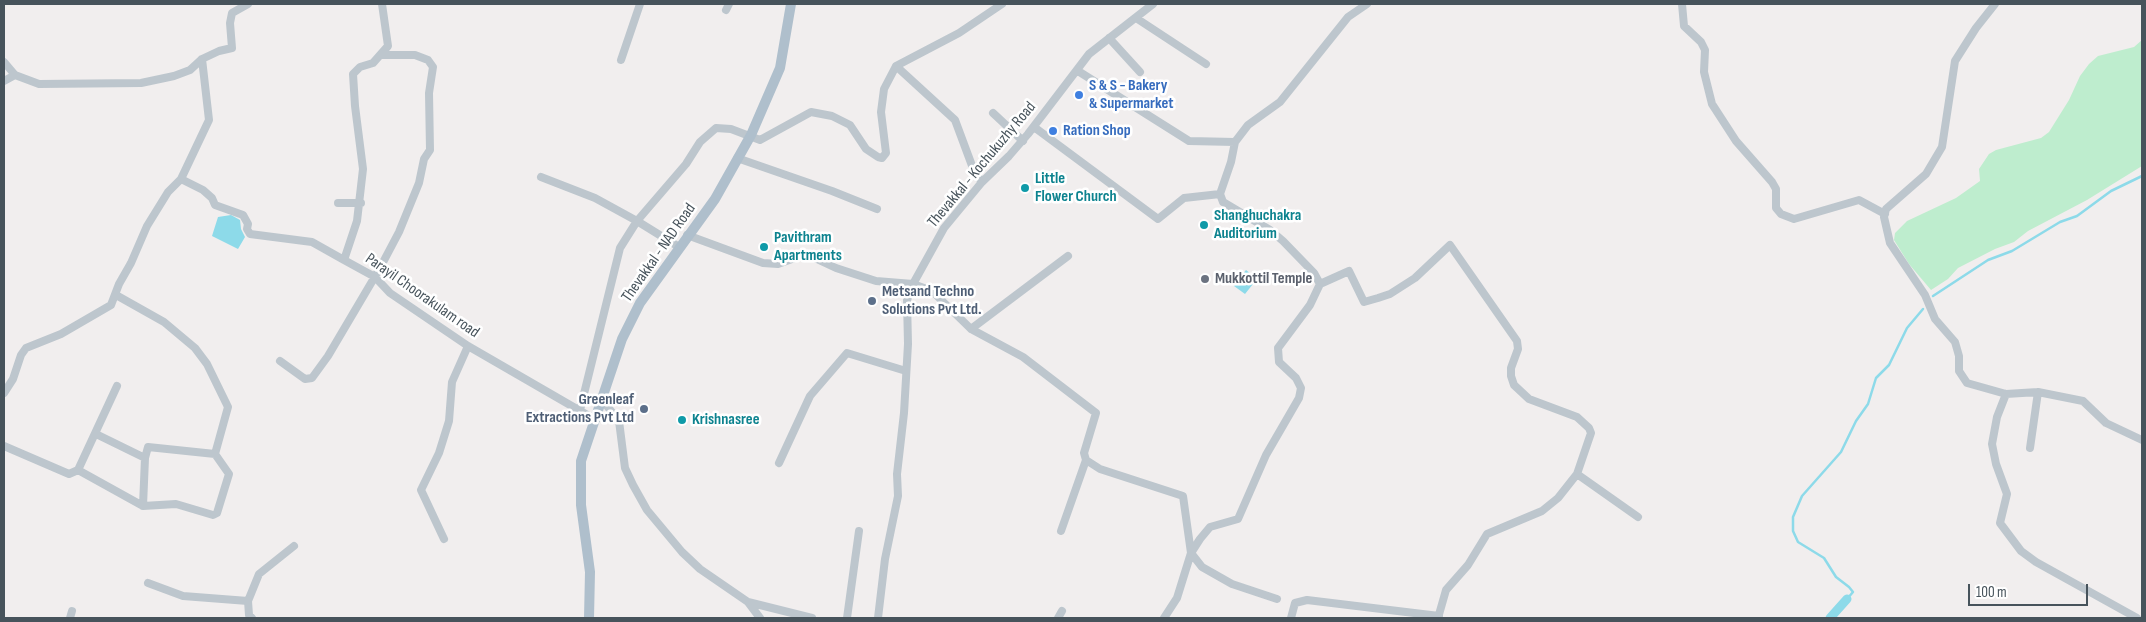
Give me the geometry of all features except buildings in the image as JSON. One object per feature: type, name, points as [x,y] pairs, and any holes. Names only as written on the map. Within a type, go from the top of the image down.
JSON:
[{"type":"main road","name":"Thevakkal - NAD Road","points":[[589,618],[590,572],[581,505],[581,461],[603,401],[622,339],[640,303],[687,235],[715,199],[750,135],[780,68],[791,4]]},
{"type":"street","points":[[4,62],[15,75],[39,84],[141,83],[190,70],[202,59],[232,48],[230,23],[232,13],[248,4]]},
{"type":"street","points":[[382,4],[388,46],[382,55]]},
{"type":"street","points":[[621,60],[640,4]]},
{"type":"street","points":[[580,410],[620,248],[638,220],[686,164],[700,142],[716,128],[730,129],[760,140],[811,112],[832,116],[850,125],[866,149],[878,158],[882,158],[886,153],[881,112],[884,89],[896,66],[959,33],[1002,4]]},
{"type":"street","name":"Thevakkal - Kochukuzhy Road","points":[[878,618],[885,559],[898,496],[897,474],[904,413],[908,344],[907,300],[913,284],[944,228],[982,182],[1023,141],[1090,54],[1153,4]]},
{"type":"street","points":[[1320,284],[1314,273],[1283,241],[1270,230],[1222,202],[1220,194],[1232,162],[1235,142],[1248,125],[1280,102],[1348,17],[1367,4]]},
{"type":"street","points":[[1682,4],[1684,26],[1701,42],[1705,50],[1704,72],[1712,104],[1736,141],[1772,182],[1776,189],[1776,208],[1781,214],[1794,219],[1859,200],[1885,214]]},
{"type":"street","points":[[1995,4],[1976,28],[1955,61],[1942,147],[1926,174],[1886,209],[1885,214],[1890,243],[1925,295],[1935,319],[1955,342],[1962,378],[1967,383],[2006,394],[2038,392],[2083,401],[2106,423],[2142,440]]},
{"type":"street","points":[[1136,18],[1206,64]]},
{"type":"street","points":[[1109,38],[1140,72]]},
{"type":"street","points":[[280,361],[305,379],[312,378],[328,356],[399,232],[419,183],[424,159],[430,150],[429,93],[434,67],[428,60],[415,55],[382,55]]},
{"type":"street","name":"Parayil Choorakulam road","points":[[344,260],[354,236],[361,204],[363,169],[353,74],[360,67],[373,63],[382,55]]},
{"type":"street","points":[[4,393],[13,379],[26,348],[61,334],[111,305],[147,226],[168,192],[181,179],[209,120],[202,59]]},
{"type":"street","points":[[896,66],[955,120],[974,171],[982,182]]},
{"type":"street","points":[[1078,71],[1189,141],[1235,142]]},
{"type":"street","points":[[4,81],[15,75]]},
{"type":"street","points":[[994,112],[1023,141]]},
{"type":"street","points":[[1034,127],[1158,218],[1184,198],[1220,194]]},
{"type":"street","points":[[737,158],[832,191],[877,209]]},
{"type":"street","points":[[541,178],[595,198],[638,220],[679,247]]},
{"type":"street","name":"Parayil Choorakulam road","points":[[181,179],[203,190],[212,198],[216,205],[243,215],[248,224],[246,229],[250,234],[312,242],[374,277],[390,293],[468,346],[596,420]]},
{"type":"street","points":[[338,202],[361,204]]},
{"type":"street","points":[[687,235],[763,263],[778,264],[806,254],[836,268],[876,281],[913,284],[932,291],[972,329],[1023,356],[1096,413],[1084,453],[1086,460],[1061,531]]},
{"type":"street","points":[[1164,618],[1177,598],[1191,553],[1210,526],[1238,519],[1266,455],[1299,398],[1301,388],[1296,378],[1279,362],[1278,348],[1310,305],[1320,284],[1349,271],[1364,302],[1378,298],[1390,294],[1414,278],[1450,245],[1517,341],[1518,349],[1511,368],[1514,385],[1529,399],[1570,414],[1589,428],[1591,433],[1577,474],[1558,498],[1542,512],[1487,534],[1468,565],[1446,590],[1438,617],[1307,600],[1295,603],[1291,618]]},
{"type":"street","points":[[972,329],[1068,256]]},
{"type":"street","points":[[78,470],[143,506],[176,504],[215,515],[228,474],[215,454],[228,407],[207,364],[196,348],[164,322],[116,295]]},
{"type":"street","points":[[444,538],[421,490],[439,453],[449,421],[452,382],[468,346]]},
{"type":"street","points":[[779,463],[810,396],[847,353],[906,371]]},
{"type":"street","points":[[4,446],[69,474],[78,470],[117,386]]},
{"type":"street","points":[[2030,448],[2038,392]]},
{"type":"street","points":[[2006,394],[1997,417],[1992,444],[1996,464],[2007,494],[2000,523],[2021,551],[2036,562],[2137,618]]},
{"type":"street","points":[[603,401],[619,421],[625,468],[647,510],[682,552],[700,569],[748,602],[760,618]]},
{"type":"street","points":[[96,434],[145,458]]},
{"type":"street","points":[[143,506],[145,458],[148,448],[215,454]]},
{"type":"street","points":[[1086,460],[1100,469],[1184,496],[1191,553],[1202,567],[1232,584],[1277,599]]},
{"type":"street","points":[[1577,474],[1638,518]]},
{"type":"street","points":[[848,618],[859,531]]},
{"type":"street","points":[[252,618],[249,615],[248,601],[259,574],[294,546]]},
{"type":"street","points":[[148,583],[182,596],[248,601]]},
{"type":"street","points":[[748,602],[812,618]]},
{"type":"green space","points":[[2142,40],[2142,166],[2087,200],[2028,231],[2014,242],[1995,249],[1958,268],[1948,279],[1931,290],[1909,264],[1894,240],[1895,233],[1907,221],[1956,198],[1980,181],[1979,169],[1989,154],[1996,150],[2041,138],[2049,132],[2069,100],[2080,76],[2089,64],[2098,56],[2134,47]]},
{"type":"water","points":[[231,215],[240,220],[241,229],[245,237],[238,249],[212,236],[218,217]]},
{"type":"water","points":[[1246,270],[1257,279],[1245,294],[1234,286]]},
{"type":"waterway","points":[[1933,296],[1988,260],[2012,251],[2060,222],[2077,216],[2111,191],[2142,176]]},
{"type":"waterway","points":[[1847,599],[1853,592],[1849,587],[1836,577],[1824,558],[1798,542],[1793,531],[1793,517],[1802,496],[1841,452],[1856,421],[1868,404],[1876,378],[1889,365],[1907,328],[1923,309]]},
{"type":"waterway","points":[[1830,618],[1847,599]]},
{"type":"place","name":"S & S - Bakery & Supermarket","points":[[1079,95]]},
{"type":"place","name":"Ration Shop","points":[[1053,131]]},
{"type":"place","name":"Little Flower Church","points":[[1025,188]]},
{"type":"place","name":"Shanghuchakra Auditorium","points":[[1204,225]]},
{"type":"place","name":"Pavithram Apartments","points":[[764,247]]},
{"type":"place","name":"Mukkottil Temple","points":[[1205,279]]},
{"type":"place","name":"Metsand Techno Solutions Pvt Ltd.","points":[[872,301]]},
{"type":"place","name":"Greenleaf Extractions Pvt Ltd","points":[[644,409]]},
{"type":"place","name":"Krishnasree","points":[[682,420]]}]
